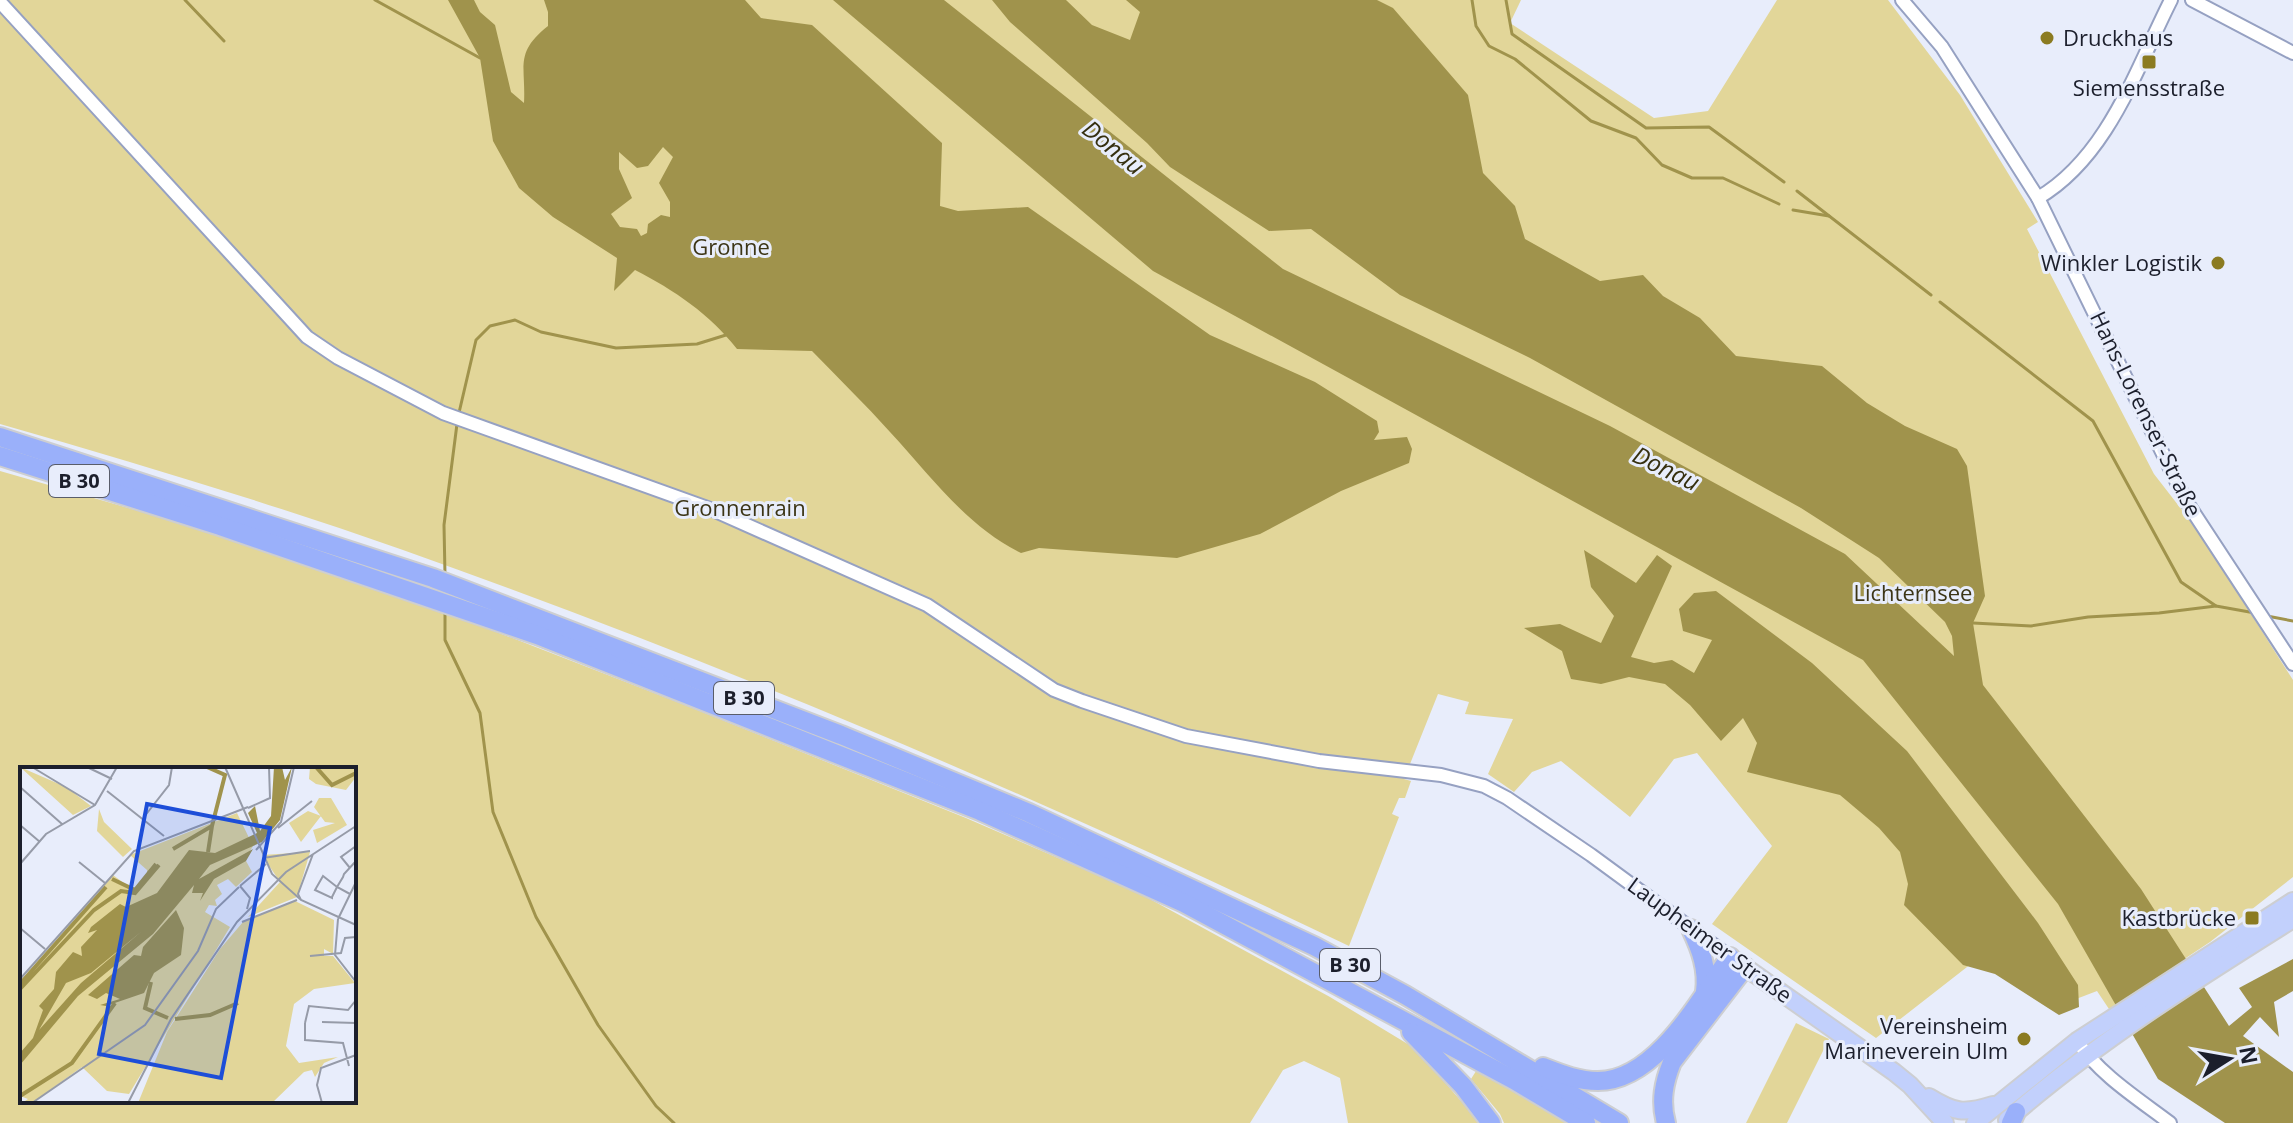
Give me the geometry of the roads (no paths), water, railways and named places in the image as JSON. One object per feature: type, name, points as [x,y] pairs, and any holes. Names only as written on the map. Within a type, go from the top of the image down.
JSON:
[{"type":"highway","name":"B 30","points":[[0,437],[401,578],[431,599],[537,635],[994,817],[1184,903],[1514,1080],[1586,1123]]},
{"type":"highway","name":"B 30","points":[[0,456],[220,526],[372,568]]},
{"type":"highway","name":"B 30","points":[[401,578],[433,578],[841,735],[1029,813],[1314,946],[1507,1054],[1619,1123]]},
{"type":"highway","points":[[1691,929],[1704,963],[1707,977],[1705,993]]},
{"type":"highway","points":[[1507,1054],[1572,1078],[1602,1081],[1618,1077],[1655,1057],[1705,993],[1738,962]]},
{"type":"highway","points":[[1666,1123],[1662,1098],[1672,1062],[1738,962]]},
{"type":"highway","points":[[1395,1016],[1463,1086],[1491,1123]]},
{"type":"main road","points":[[1975,1123],[2077,1041],[2106,1032],[2199,970],[2293,901]]},
{"type":"main road","points":[[2199,970],[2293,919]]},
{"type":"main road","name":"Laupheimer Straße","points":[[1738,962],[1910,1085],[1945,1123]]},
{"type":"main road","points":[[2015,1115],[2087,1056],[2106,1032]]},
{"type":"main road","points":[[1910,1085],[1956,1111],[1967,1112],[1998,1103]]},
{"type":"main road","points":[[1925,1102],[1932,1123]]},
{"type":"street","name":"Hans-Lorenser-Straße","points":[[1902,0],[1942,47],[2038,198],[2186,501],[2293,664]]},
{"type":"street","points":[[2038,198],[2081,162],[2104,132],[2171,0]]},
{"type":"street","points":[[2192,0],[2293,53]]},
{"type":"street","name":"Laupheimer Straße","points":[[0,2],[307,337],[338,358],[450,416],[713,510],[854,571],[927,605],[1054,690],[1082,701],[1186,736],[1319,761],[1461,778],[1484,786],[1519,805],[1610,868],[1738,962]]},
{"type":"street","points":[[2077,1041],[2104,1072],[2170,1123]]},
{"type":"water","name":"Gronne","points":[[448,0],[474,0],[480,12],[495,25],[511,92],[524,103],[526,52],[548,26],[544,0],[745,0],[761,18],[812,25],[942,143],[940,206],[958,211],[1028,207],[1210,335],[1315,382],[1377,421],[1379,432],[1374,440],[1407,437],[1412,449],[1409,463],[1341,491],[1260,534],[1177,558],[1039,548],[1021,553],[1001,542],[966,514],[812,351],[737,349],[690,304],[635,270],[614,291],[617,258],[553,217],[519,188],[493,141],[480,58]],"holes":[[[663,147],[673,157],[659,183],[670,202],[670,217],[661,215],[648,224],[647,233],[641,236],[637,229],[620,227],[611,214],[632,198],[619,169],[619,152],[637,168],[648,166]]]},
{"type":"water","name":"Donau","points":[[833,0],[944,0],[1283,269],[1610,426],[1845,554],[1954,656],[1952,636],[1945,622],[1879,558],[1801,508],[1530,358],[1400,295],[1311,229],[1269,231],[1170,167],[1010,22],[992,0],[1066,0],[1092,25],[1130,40],[1140,12],[1126,0],[1377,0],[1393,8],[1468,95],[1483,173],[1515,206],[1525,239],[1600,281],[1643,275],[1663,296],[1700,318],[1736,356],[1822,366],[1867,403],[1905,426],[1957,449],[1967,466],[1985,596],[1973,623],[1983,685],[2141,889],[2229,1026],[2252,1007],[2239,988],[2293,959],[2293,991],[2274,1002],[2279,1037],[2260,1017],[2243,1036],[2293,1072],[2293,1123],[2225,1123],[2158,1079],[2058,904],[1863,660],[1153,271]]},
{"type":"water","points":[[1584,550],[1636,583],[1657,555],[1672,566],[1631,657],[1654,663],[1672,660],[1694,673],[1712,640],[1683,631],[1679,609],[1694,593],[1716,591],[1812,663],[1907,751],[2038,923],[2078,985],[2079,1007],[2059,1015],[1995,974],[1963,965],[1904,905],[1908,884],[1900,852],[1879,828],[1840,795],[1747,772],[1757,743],[1743,718],[1721,741],[1690,705],[1665,684],[1629,677],[1601,684],[1571,679],[1562,651],[1524,628],[1560,624],[1601,643],[1614,616],[1591,587]]},
{"type":"waterway","points":[[185,0],[224,41]]},
{"type":"waterway","points":[[375,0],[480,58]]},
{"type":"waterway","points":[[1472,0],[1476,26],[1489,46],[1515,59],[1591,121],[1636,138],[1662,165],[1692,178],[1723,178],[1779,204]]},
{"type":"waterway","points":[[1506,0],[1512,34],[1646,128],[1709,127],[1784,182]]},
{"type":"waterway","points":[[1797,191],[1931,295]]},
{"type":"waterway","points":[[1793,210],[1829,216]]},
{"type":"waterway","points":[[1940,302],[2093,421],[2181,582],[2216,606],[2255,613]]},
{"type":"waterway","points":[[458,417],[476,340],[490,326],[515,320],[541,332],[616,348],[697,344],[726,335]]},
{"type":"waterway","points":[[445,575],[444,525],[457,424]]},
{"type":"waterway","points":[[1973,623],[2031,626],[2088,617],[2216,606]]},
{"type":"waterway","points":[[445,611],[445,640],[480,713],[493,812],[536,917],[598,1025],[656,1106],[674,1123]]},
{"type":"waterway","points":[[2267,616],[2293,621]]},
{"type":"place","name":"Druckhaus","points":[[2047,38]]},
{"type":"place","name":"Siemensstraße","points":[[2149,62]]},
{"type":"place","name":"Winkler Logistik","points":[[2218,263]]},
{"type":"place","name":"Kastbrücke","points":[[2252,918]]},
{"type":"place","name":"Vereinsheim Marineverein Ulm","points":[[2024,1039]]},
{"type":"park label","name":"Gronnenrain","points":[[740,508]]},
{"type":"park label","name":"Lichternsee","points":[[1913,593]]}]
